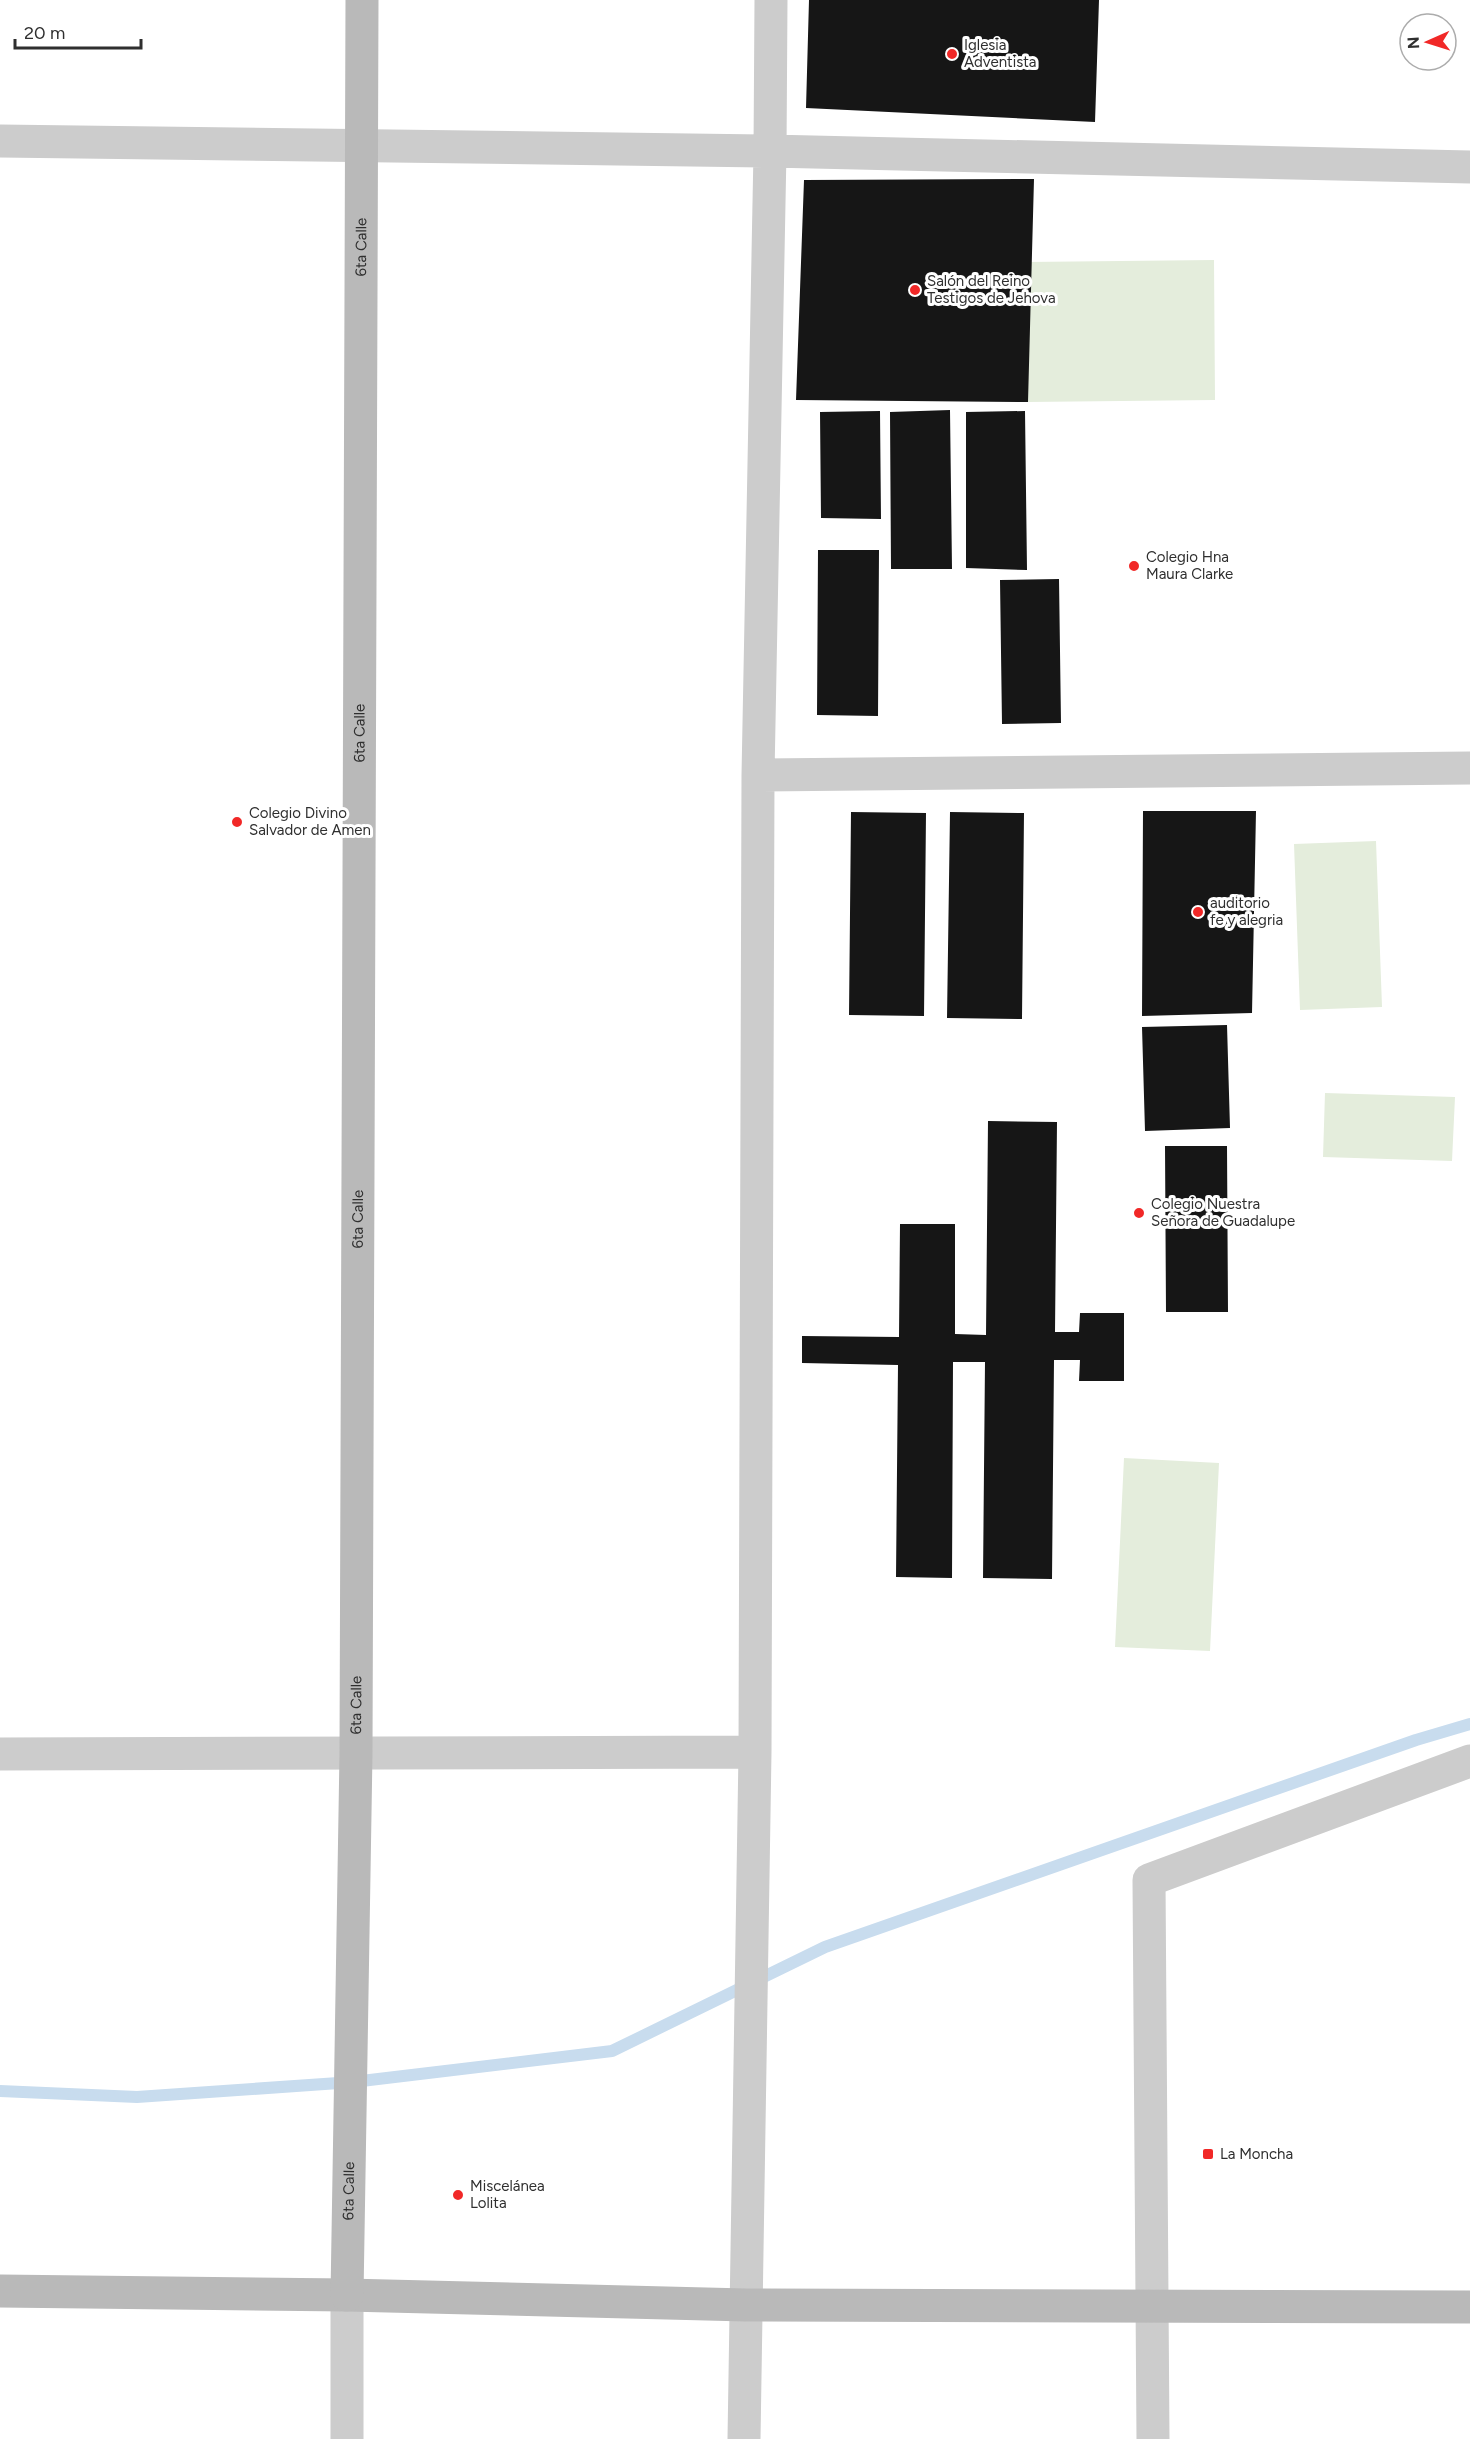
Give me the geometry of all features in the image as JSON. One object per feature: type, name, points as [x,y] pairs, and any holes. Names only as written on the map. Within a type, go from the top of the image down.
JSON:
[{"type":"street","name":"6ta Calle","points":[[347,2439],[347,2295],[356,1753],[362,0]]},
{"type":"street","points":[[744,2439],[755,1752],[758,775],[771,0]]},
{"type":"street","points":[[0,141],[770,151],[1470,167]]},
{"type":"street","points":[[758,775],[1470,768]]},
{"type":"street","points":[[0,1754],[755,1752]]},
{"type":"street","points":[[1153,2439],[1154,2307],[1149,1880],[1470,1761]]},
{"type":"street","points":[[0,2291],[347,2295],[746,2305],[1470,2307]]},
{"type":"green space","points":[[1214,260],[1215,400],[1028,402],[1027,262]]},
{"type":"green space","points":[[1376,841],[1382,1007],[1300,1010],[1294,844]]},
{"type":"green space","points":[[1325,1093],[1455,1097],[1452,1161],[1323,1157]]},
{"type":"green space","points":[[1124,1458],[1219,1463],[1210,1651],[1115,1647]]},
{"type":"building","name":"Iglesia Adventista","points":[[809,0],[1099,0],[1095,122],[806,108]]},
{"type":"building","name":"Salón del Reino Testigos de Jehova","points":[[1034,179],[1028,402],[796,400],[804,180]]},
{"type":"building","points":[[950,410],[952,569],[891,569],[890,412]]},
{"type":"building","points":[[880,411],[881,519],[821,518],[820,412]]},
{"type":"building","points":[[1025,411],[1027,570],[966,568],[966,412]]},
{"type":"building","points":[[818,550],[879,550],[878,716],[817,715]]},
{"type":"building","points":[[1059,579],[1061,723],[1002,724],[1000,580]]},
{"type":"building","name":"auditorio fe y alegria","points":[[1143,811],[1256,811],[1252,1013],[1142,1016]]},
{"type":"building","points":[[851,812],[926,813],[924,1016],[849,1015]]},
{"type":"building","points":[[950,812],[1024,813],[1022,1019],[947,1018]]},
{"type":"building","points":[[1227,1025],[1230,1128],[1145,1131],[1142,1027]]},
{"type":"building","points":[[988,1121],[1057,1122],[1055,1332],[1079,1332],[1080,1313],[1124,1313],[1124,1381],[1079,1381],[1080,1360],[1054,1360],[1052,1579],[983,1578],[985,1362],[953,1362],[952,1578],[896,1577],[898,1365],[802,1363],[802,1336],[899,1337],[900,1224],[955,1224],[955,1334],[986,1335]]},
{"type":"building","points":[[1165,1146],[1227,1146],[1228,1312],[1166,1312]]},
{"type":"waterway","points":[[0,2091],[137,2097],[353,2082],[612,2051],[825,1947],[1416,1740],[1470,1724]]},
{"type":"place","name":"Iglesia Adventista","points":[[952,54]]},
{"type":"place","name":"Salón del Reino Testigos de Jehova","points":[[915,290]]},
{"type":"place","name":"Colegio Hna Maura Clarke","points":[[1134,566]]},
{"type":"place","name":"Colegio Divino Salvador de Amen","points":[[237,822]]},
{"type":"place","name":"auditorio fe y alegria","points":[[1198,912]]},
{"type":"place","name":"Colegio Nuestra Señora de Guadalupe","points":[[1139,1213]]},
{"type":"place","name":"La Moncha","points":[[1208,2154]]},
{"type":"place","name":"Miscelánea Lolita","points":[[458,2195]]}]
